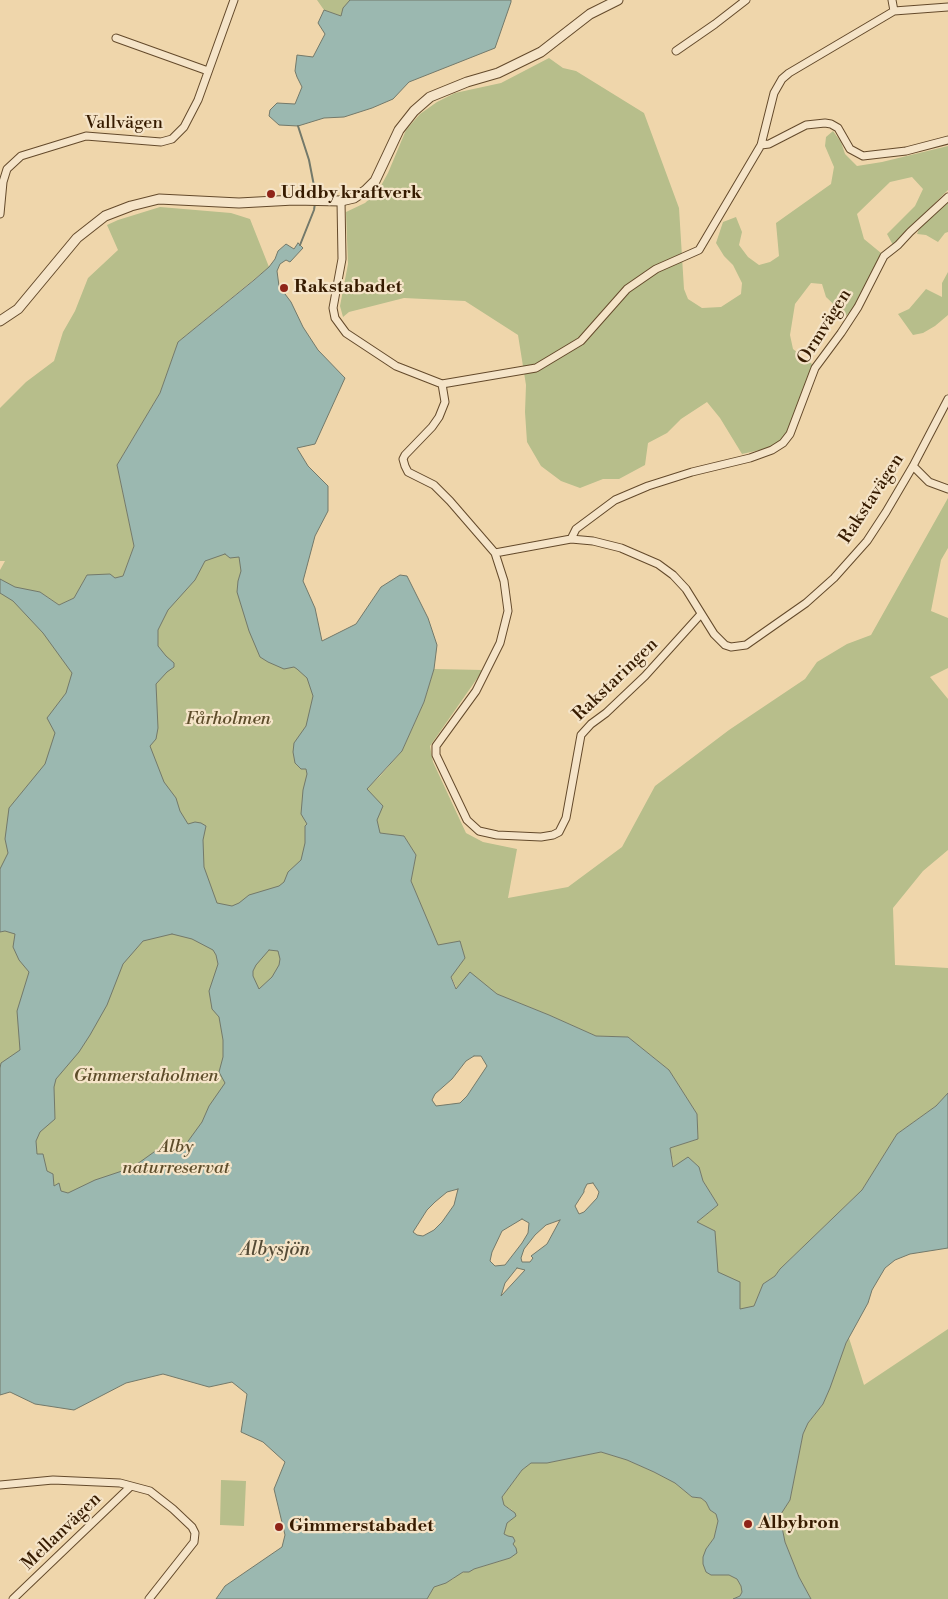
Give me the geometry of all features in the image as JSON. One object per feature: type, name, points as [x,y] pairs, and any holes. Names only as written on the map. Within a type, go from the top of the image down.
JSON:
[{"type":"street","name":"Vallvägen","points":[[0,214],[3,182],[7,169],[21,156],[86,136],[161,142],[172,139],[184,127],[198,100],[234,0]]},
{"type":"street","points":[[0,321],[18,309],[77,238],[105,216],[131,206],[159,200],[239,203],[299,200],[341,201],[354,198],[366,190],[378,175],[399,130],[414,111],[430,97],[467,82],[498,73],[541,52],[590,14],[618,0]]},
{"type":"street","points":[[676,51],[716,24],[746,0]]},
{"type":"street","points":[[892,0],[894,11]]},
{"type":"street","points":[[341,201],[342,258],[334,308],[335,318],[346,333],[396,366],[442,384],[536,368],[581,341],[628,290],[656,269],[699,250],[761,146],[774,93],[782,79],[894,11],[948,6]]},
{"type":"street","points":[[116,38],[208,71]]},
{"type":"street","points":[[761,146],[769,144],[806,125],[825,123],[838,128],[850,150],[863,156],[906,151],[948,140]]},
{"type":"street","name":"Ormvägen","points":[[572,539],[576,529],[615,500],[648,486],[692,472],[750,458],[772,450],[782,443],[790,434],[815,368],[858,307],[884,256],[898,245],[948,196]]},
{"type":"street","points":[[442,384],[445,402],[439,417],[405,455],[403,460],[408,472],[434,485],[495,553]]},
{"type":"street","name":"Rakstavägen","points":[[495,553],[572,539],[593,541],[621,548],[658,564],[673,575],[686,589],[714,634],[724,645],[731,647],[746,645],[806,603],[834,578],[867,541],[913,466],[948,399]]},
{"type":"street","points":[[913,466],[929,482],[948,489]]},
{"type":"street","name":"Rakstaringen","points":[[495,553],[504,581],[508,612],[500,643],[476,691],[436,746],[436,755],[467,820],[478,831],[497,835],[541,837],[560,832],[566,818],[581,735],[645,676],[701,614]]},
{"type":"street","points":[[0,1485],[53,1480],[120,1483],[150,1491],[173,1509],[192,1527],[195,1533],[194,1542],[149,1599]]},
{"type":"street","name":"Mellanvägen","points":[[13,1599],[130,1487]]},
{"type":"green space","points":[[317,0],[351,0],[343,8],[341,16],[324,10]]},
{"type":"green space","points":[[549,58],[563,68],[576,71],[644,113],[679,208],[684,289],[688,299],[702,308],[721,307],[741,294],[742,283],[733,265],[724,256],[716,243],[723,222],[736,217],[742,232],[739,245],[748,257],[759,265],[770,262],[779,256],[776,223],[831,184],[834,167],[825,146],[826,137],[833,131],[841,142],[845,154],[857,166],[948,146],[948,190],[893,245],[887,234],[915,206],[923,189],[912,177],[890,182],[857,214],[864,239],[881,253],[857,304],[846,316],[826,297],[822,284],[811,283],[795,304],[790,335],[793,349],[812,364],[786,436],[773,447],[742,454],[720,418],[707,402],[681,419],[667,433],[648,443],[645,465],[619,479],[603,479],[580,488],[561,481],[541,466],[527,442],[526,385],[518,335],[465,301],[404,298],[349,312],[343,317],[340,306],[348,264],[346,212],[365,203],[378,191],[388,173],[406,130],[420,114],[437,102],[455,93],[501,83]]},
{"type":"green space","points":[[948,197],[948,232],[938,242],[926,235],[917,234],[919,229]]},
{"type":"green space","name":"Alby naturreservat","points":[[160,207],[231,213],[250,219],[269,267],[178,342],[160,393],[117,465],[134,546],[123,576],[115,578],[87,575],[74,598],[59,605],[40,592],[25,590],[75,646],[228,448],[338,719],[357,1312],[0,1372],[0,570],[5,561],[0,561],[0,408],[26,382],[54,361],[63,332],[75,311],[88,278],[118,250],[107,225]]},
{"type":"green space","points":[[948,272],[948,315],[923,333],[913,335],[898,314],[909,309],[926,289],[942,297],[942,283]]},
{"type":"green space","points":[[948,498],[948,548],[941,560],[931,611],[948,618],[948,668],[930,677],[948,699],[948,850],[923,871],[893,908],[895,965],[948,968],[948,1093],[936,1106],[897,1134],[862,1190],[775,1276],[763,1284],[754,1306],[736,1312],[717,1272],[715,1231],[697,1222],[718,1205],[703,1181],[699,1167],[688,1158],[674,1168],[670,1148],[698,1139],[697,1114],[669,1070],[628,1037],[596,1036],[497,994],[470,973],[457,989],[451,976],[465,958],[460,941],[438,946],[411,881],[416,855],[404,836],[380,833],[366,789],[402,751],[424,702],[434,669],[483,670],[430,746],[433,762],[466,833],[483,842],[517,849],[508,898],[568,887],[622,847],[655,786],[729,730],[805,679],[817,662],[847,644],[871,635]]},
{"type":"green space","points":[[948,1329],[948,1599],[811,1599],[799,1577],[785,1542],[781,1514],[790,1500],[803,1434],[808,1423],[823,1404],[846,1343],[849,1338],[864,1385]]},
{"type":"green space","points":[[601,1452],[627,1460],[654,1472],[675,1483],[692,1497],[701,1498],[706,1502],[710,1510],[716,1514],[718,1521],[714,1538],[706,1549],[711,1575],[729,1575],[737,1579],[741,1586],[742,1592],[740,1596],[733,1599],[427,1599],[434,1587],[453,1579],[458,1574],[510,1558],[512,1544],[508,1536],[504,1534],[507,1523],[515,1516],[512,1510],[504,1505],[502,1497],[522,1470],[531,1463],[547,1463]]},
{"type":"green space","points":[[221,1480],[246,1481],[244,1526],[220,1525]]},
{"type":"water","points":[[350,0],[511,0],[511,2],[495,48],[409,82],[393,99],[372,108],[344,117],[324,118],[298,126],[279,125],[269,116],[270,110],[277,103],[295,104],[302,87],[295,71],[297,55],[313,57],[325,34],[318,23],[324,10],[341,16],[343,8]]},
{"type":"water","name":"Albysjön","points":[[298,243],[303,248],[290,262],[286,260],[280,264],[277,271],[279,286],[291,302],[303,327],[318,350],[345,378],[315,444],[297,448],[308,466],[328,486],[328,511],[315,536],[303,581],[315,608],[322,641],[356,624],[381,587],[400,575],[407,576],[428,618],[437,645],[434,669],[424,702],[402,751],[367,789],[383,806],[377,820],[380,833],[404,836],[416,855],[411,881],[438,945],[460,941],[465,958],[451,977],[456,989],[470,972],[497,994],[596,1036],[628,1037],[669,1070],[697,1114],[698,1139],[670,1148],[673,1167],[688,1157],[699,1167],[703,1181],[718,1205],[697,1222],[715,1231],[718,1272],[740,1282],[740,1309],[754,1306],[763,1284],[775,1276],[862,1190],[897,1134],[936,1106],[948,1093],[948,1248],[910,1254],[895,1260],[885,1268],[846,1343],[823,1404],[808,1423],[803,1434],[790,1500],[781,1514],[785,1542],[799,1577],[811,1599],[733,1599],[740,1596],[742,1592],[737,1579],[729,1575],[711,1575],[706,1572],[703,1564],[703,1557],[714,1538],[718,1521],[716,1514],[710,1510],[706,1502],[701,1498],[692,1497],[675,1483],[654,1472],[627,1460],[601,1452],[547,1463],[531,1463],[522,1470],[502,1497],[504,1505],[515,1513],[516,1516],[507,1523],[504,1534],[513,1537],[515,1541],[513,1544],[517,1553],[510,1558],[469,1572],[463,1572],[446,1583],[434,1587],[427,1599],[216,1599],[225,1586],[282,1547],[285,1535],[274,1489],[285,1462],[263,1442],[241,1432],[247,1394],[232,1382],[209,1387],[163,1374],[126,1383],[74,1410],[35,1404],[10,1392],[0,1395],[0,1068],[1,1063],[20,1050],[17,1011],[29,972],[19,960],[13,947],[15,934],[5,931],[0,932],[0,869],[8,853],[5,839],[9,808],[45,764],[55,733],[47,718],[66,693],[72,673],[43,633],[13,601],[0,593],[0,579],[15,587],[40,592],[59,605],[74,598],[87,575],[110,574],[115,578],[123,576],[134,546],[117,465],[160,393],[178,342],[269,267],[278,251],[286,244],[294,249]],"holes":[[[225,554],[230,558],[239,557],[241,571],[237,592],[249,631],[260,657],[284,669],[294,667],[297,669],[307,678],[313,696],[306,726],[294,743],[293,752],[295,763],[301,769],[306,769],[307,774],[303,790],[301,814],[307,824],[305,826],[305,843],[301,860],[288,872],[284,882],[279,886],[249,895],[232,906],[217,903],[204,867],[203,840],[206,826],[195,822],[188,824],[180,811],[176,798],[164,782],[150,746],[156,739],[158,728],[156,684],[174,667],[174,663],[158,646],[158,630],[168,610],[195,580],[205,561]],[[172,934],[192,939],[213,950],[218,964],[209,991],[212,1009],[219,1017],[223,1040],[223,1057],[219,1072],[225,1083],[209,1106],[202,1122],[186,1144],[180,1147],[181,1140],[168,1142],[125,1170],[95,1180],[68,1193],[61,1191],[59,1183],[54,1186],[53,1174],[47,1171],[43,1154],[37,1154],[36,1141],[40,1132],[55,1119],[54,1087],[56,1079],[79,1052],[90,1035],[107,1005],[123,964],[143,941]],[[269,950],[278,951],[279,965],[272,977],[259,989],[253,976],[253,971]],[[474,1056],[481,1056],[487,1066],[467,1096],[460,1103],[436,1106],[432,1100],[435,1094],[452,1079],[466,1061]],[[593,1183],[599,1192],[597,1198],[584,1212],[579,1214],[575,1206],[587,1184]],[[458,1189],[454,1205],[442,1222],[434,1230],[423,1236],[417,1235],[413,1232],[427,1210],[447,1192]],[[522,1219],[529,1223],[528,1233],[505,1265],[495,1266],[490,1261],[502,1231]],[[560,1220],[547,1244],[531,1256],[533,1258],[530,1262],[522,1262],[521,1258],[524,1249],[546,1225]],[[517,1268],[525,1270],[501,1296],[505,1283]]]},
{"type":"waterway","points":[[298,126],[309,160],[315,198]]},
{"type":"waterway","points":[[300,245],[315,203]]},
{"type":"place","name":"Uddby kraftverk","points":[[271,194]]},
{"type":"place","name":"Rakstabadet","points":[[284,288]]},
{"type":"place","name":"Albybron","points":[[748,1524]]},
{"type":"place","name":"Gimmerstabadet","points":[[279,1527]]},
{"type":"park label","name":"Fårholmen","points":[[228,720]]},
{"type":"park label","name":"Gimmerstaholmen","points":[[146,1077]]}]
